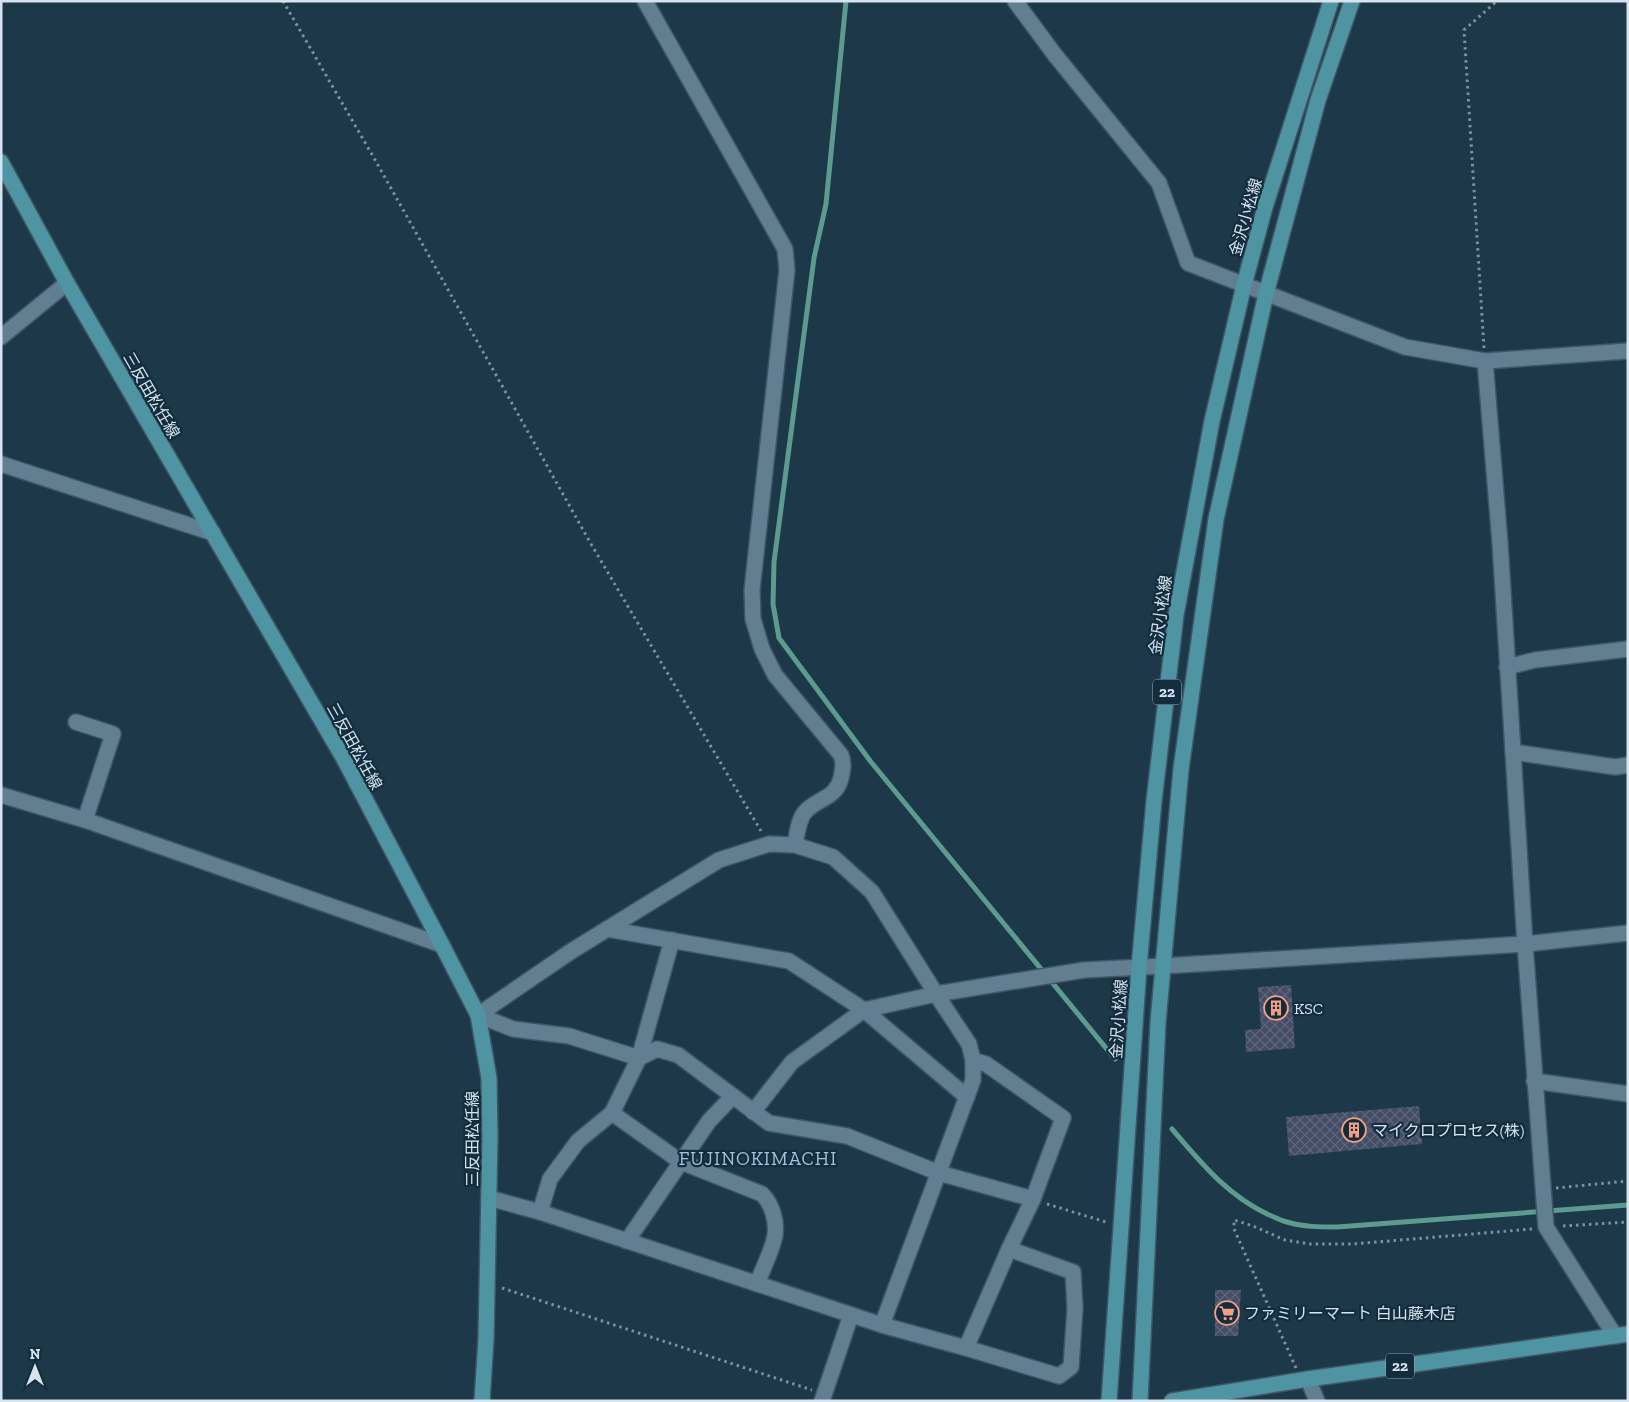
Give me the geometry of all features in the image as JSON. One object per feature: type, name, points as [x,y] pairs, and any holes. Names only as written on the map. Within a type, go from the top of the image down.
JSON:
[{"type":"main road","name":"金沢小松線","points":[[1109,1401],[1139,967],[1154,801],[1176,615],[1212,421],[1244,285],[1265,207],[1331,1]]},
{"type":"main road","name":"22","points":[[1140,1401],[1158,1022],[1181,769],[1216,519],[1266,294],[1318,100],[1352,1]]},
{"type":"main road","name":"三反田松任線","points":[[1,162],[67,283],[344,759],[478,1015],[489,1078],[489,1198],[482,1401]]},
{"type":"main road","name":"22","points":[[1172,1401],[1305,1379],[1621,1335]]},
{"type":"street","points":[[645,1],[785,249],[787,270],[752,590],[753,619],[762,649],[775,675],[841,755],[844,763],[840,784],[835,792],[805,812],[795,845]]},
{"type":"street","points":[[1015,1],[1055,55],[1159,183],[1188,263],[1405,347],[1485,360],[1628,351]]},
{"type":"street","points":[[1,337],[67,283]]},
{"type":"street","points":[[1485,360],[1500,543],[1534,1081],[1546,1228],[1621,1335]]},
{"type":"street","points":[[1,464],[213,533]]},
{"type":"street","points":[[1507,667],[1535,660],[1628,648]]},
{"type":"street","points":[[76,722],[113,734],[85,820]]},
{"type":"street","points":[[1513,752],[1615,766],[1628,766]]},
{"type":"street","points":[[1,795],[85,820],[442,944]]},
{"type":"street","points":[[478,1015],[570,952],[719,860],[769,844],[795,845],[833,857],[872,892],[969,1044],[973,1060],[973,1080],[882,1326]]},
{"type":"street","points":[[607,929],[789,962],[864,1010],[967,1097]]},
{"type":"street","points":[[752,1112],[792,1062],[864,1010],[936,994],[1084,970],[1525,944],[1628,933]]},
{"type":"street","points":[[540,1212],[550,1179],[578,1140],[612,1112],[639,1058],[672,940]]},
{"type":"street","points":[[478,1015],[513,1029],[569,1036],[639,1058],[657,1049],[678,1055],[752,1112],[770,1123],[847,1136],[940,1172],[1032,1200]]},
{"type":"street","points":[[966,1348],[1032,1200],[1063,1118],[986,1064],[973,1060]]},
{"type":"street","points":[[1534,1081],[1628,1094]]},
{"type":"street","points":[[627,1241],[709,1121],[732,1096]]},
{"type":"street","points":[[612,1112],[681,1162],[762,1194],[768,1200],[773,1212],[775,1234],[757,1284]]},
{"type":"street","points":[[489,1198],[540,1212],[882,1326],[966,1348],[1059,1376],[1071,1367],[1075,1308],[1073,1272],[1009,1249]]},
{"type":"street","points":[[823,1397],[851,1315]]},
{"type":"street","points":[[1305,1379],[1317,1401]]},
{"type":"path","points":[[283,1],[379,167],[591,544],[769,844]]},
{"type":"path","points":[[1485,360],[1464,30],[1497,1]]},
{"type":"path","points":[[1544,1194],[1628,1181]]},
{"type":"path","points":[[1032,1200],[1122,1226]]},
{"type":"path","points":[[1305,1379],[1234,1229],[1234,1220],[1285,1240],[1310,1244],[1353,1244],[1628,1222]]},
{"type":"path","points":[[487,1283],[823,1397]]},
{"type":"building","name":"KSC","points":[[1291,985],[1295,1048],[1246,1052],[1245,1030],[1261,1029],[1258,987]]},
{"type":"building","name":"マイクロプロセス(株)","points":[[1419,1106],[1422,1144],[1289,1156],[1286,1117]]},
{"type":"building","name":"ファミリーマート 白山藤木店","points":[[1215,1290],[1241,1290],[1238,1336],[1215,1336]]},
{"type":"waterway","points":[[846,1],[826,204],[814,258],[774,562],[773,604],[779,638],[871,762],[1115,1059]]},
{"type":"waterway","points":[[1172,1129],[1216,1178],[1240,1198],[1282,1221],[1299,1225],[1337,1227],[1628,1205]]},
{"type":"place","name":"KSC","points":[[1276,1008]]},
{"type":"place","name":"マイクロプロセス(株)","points":[[1354,1130]]},
{"type":"place","name":"ファミリーマート 白山藤木店","points":[[1227,1313]]},
{"type":"district","name":"FUJINOKIMACHI","points":[[758,1158]]}]
